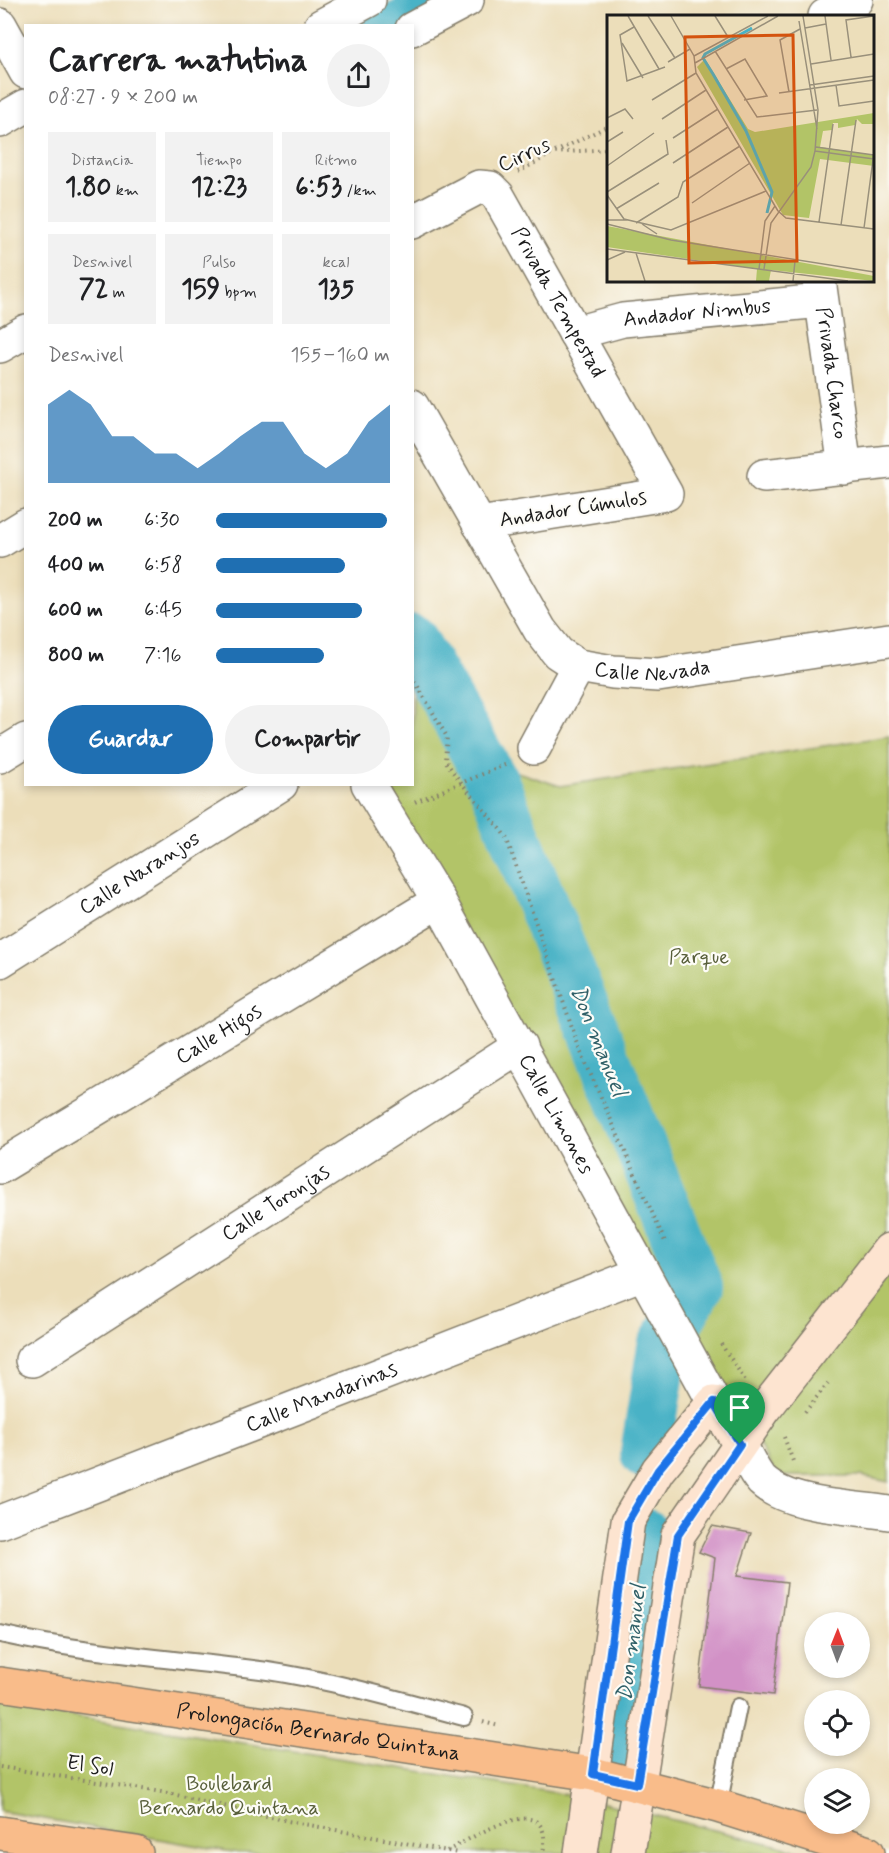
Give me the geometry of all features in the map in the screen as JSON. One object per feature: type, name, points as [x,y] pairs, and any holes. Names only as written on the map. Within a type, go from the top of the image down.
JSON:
[{"type":"main road","points":[[628,1853],[637,1784],[678,1535],[740,1444],[773,1422],[889,1250]]},
{"type":"main road","points":[[581,1853],[628,1521],[658,1470],[714,1402]]},
{"type":"main road","name":"Calle Limones","points":[[714,1402],[740,1444]]},
{"type":"main road","name":"Prolongación Bernardo Quintana","points":[[0,1684],[593,1774],[718,1806],[868,1853]]},
{"type":"main road","points":[[0,1833],[136,1853]]},
{"type":"street","points":[[414,28],[467,0]]},
{"type":"street","points":[[827,15],[856,0]]},
{"type":"street","points":[[324,24],[357,3]]},
{"type":"street","points":[[0,25],[24,68]]},
{"type":"street","points":[[0,121],[24,107]]},
{"type":"street","points":[[414,221],[479,188],[490,188]]},
{"type":"street","name":"Privada Tempestad","points":[[490,188],[498,196],[666,494]]},
{"type":"street","name":"Andador Nimbus","points":[[575,333],[623,320],[754,309],[820,291]]},
{"type":"street","name":"Privada Charco","points":[[820,291],[845,468]]},
{"type":"street","points":[[0,346],[24,332]]},
{"type":"street","name":"Calle Nevada","points":[[414,410],[540,630],[558,653],[578,666],[658,675],[889,640]]},
{"type":"street","points":[[764,476],[889,462]]},
{"type":"street","name":"Andador Cúmulos","points":[[479,524],[666,494]]},
{"type":"street","points":[[0,541],[24,526]]},
{"type":"street","points":[[534,748],[578,666]]},
{"type":"street","points":[[0,756],[24,741]]},
{"type":"street","name":"Calle Naranjos","points":[[0,961],[278,786]]},
{"type":"street","name":"Calle Limones","points":[[369,786],[439,901],[714,1402]]},
{"type":"street","name":"Calle Higos","points":[[0,1167],[439,901]]},
{"type":"street","name":"Calle Toronjas","points":[[32,1360],[520,1046]]},
{"type":"street","name":"Calle Mandarinas","points":[[0,1522],[650,1288]]},
{"type":"street","points":[[740,1444],[761,1480],[780,1492],[807,1501],[889,1512]]},
{"type":"lane","points":[[0,1634],[64,1648],[270,1672],[371,1692],[464,1717]]},
{"type":"lane","points":[[718,1806],[738,1707]]},
{"type":"path","points":[[553,153],[607,127]]},
{"type":"path","name":"Cirrus","points":[[490,188],[553,153],[607,149]]},
{"type":"path","points":[[414,679],[447,737],[445,760],[461,784],[506,837],[580,1050],[667,1247]]},
{"type":"path","points":[[386,814],[502,767]]},
{"type":"path","points":[[715,1335],[773,1422],[807,1501]]},
{"type":"path","points":[[798,1419],[813,1405],[834,1376]]},
{"type":"path","name":"El Sol","points":[[0,1767],[168,1793],[288,1821],[458,1853]]},
{"type":"path","points":[[447,1851],[498,1823],[533,1820],[540,1824],[544,1834],[543,1853]]},
{"type":"green space","name":"Parque","points":[[414,619],[502,767],[560,786],[889,736],[889,1482],[860,1476],[777,1476],[384,786],[414,786]]},
{"type":"green space","name":"Boulebard Bernardo Quintana","points":[[0,1704],[575,1796],[808,1853],[238,1853],[0,1811]]},
{"type":"building","points":[[712,1526],[751,1533],[737,1576],[787,1582],[773,1695],[699,1686],[715,1558],[699,1552]]},
{"type":"waterway","points":[[381,24],[425,0]]},
{"type":"waterway","name":"Don manuel","points":[[414,644],[493,782],[697,1287],[663,1347],[646,1453]]},
{"type":"waterway","name":"Don manuel","points":[[618,1752],[646,1535]]},
{"type":"route","points":[[714,1402],[740,1444],[678,1535],[637,1784],[593,1774],[628,1521],[641,1495],[658,1470],[714,1402]]}]
